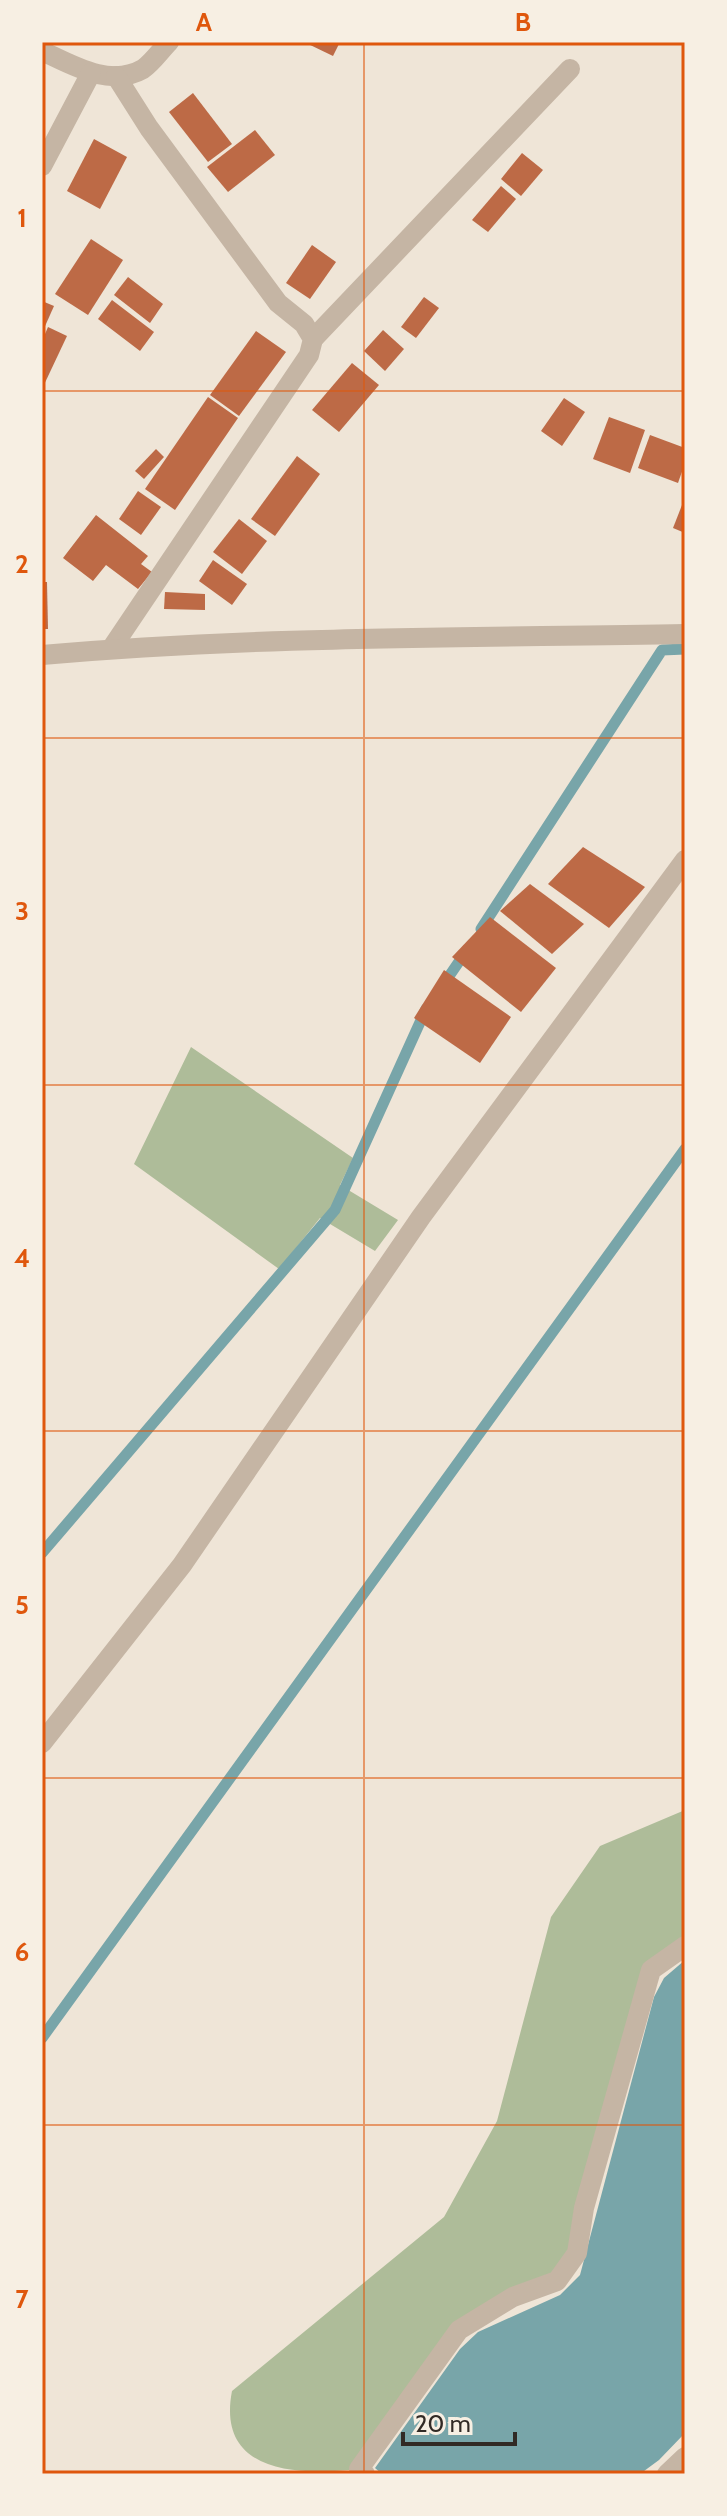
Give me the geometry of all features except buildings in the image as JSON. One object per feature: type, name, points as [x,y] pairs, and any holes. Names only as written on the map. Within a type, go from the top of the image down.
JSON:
[{"type":"street","points":[[42,51],[91,73],[116,76],[143,69],[169,42]]},
{"type":"street","points":[[111,649],[309,355],[313,339],[570,69]]},
{"type":"street","points":[[42,166],[91,73]]},
{"type":"street","points":[[116,76],[149,128],[278,303],[304,324],[313,339]]},
{"type":"street","points":[[42,655],[111,649],[685,634]]},
{"type":"street","points":[[42,1743],[182,1565],[421,1217],[685,860]]},
{"type":"street","points":[[365,2474],[359,2469],[459,2330],[513,2297],[557,2281],[577,2253],[584,2208],[651,1970],[685,1946]]},
{"type":"street","points":[[667,2474],[685,2457]]},
{"type":"green space","points":[[191,1047],[353,1158],[340,1185],[398,1220],[375,1251],[320,1218],[279,1269],[134,1164]]},
{"type":"green space","points":[[685,1810],[685,1946],[650,1970],[584,2208],[557,2281],[459,2330],[359,2469],[288,2469],[267,2464],[249,2454],[237,2439],[230,2418],[232,2391],[444,2217],[497,2121],[551,1917],[600,1846]]},
{"type":"water","points":[[685,1960],[685,2433],[659,2460],[640,2474],[382,2474],[375,2468],[460,2349],[478,2332],[560,2295],[580,2275],[654,1997],[664,1978]]},
{"type":"waterway","points":[[481,929],[662,650],[685,649]]},
{"type":"waterway","points":[[443,985],[467,950]]},
{"type":"waterway","points":[[42,1553],[335,1210],[426,1009]]},
{"type":"waterway","points":[[42,2038],[685,1149]]}]
